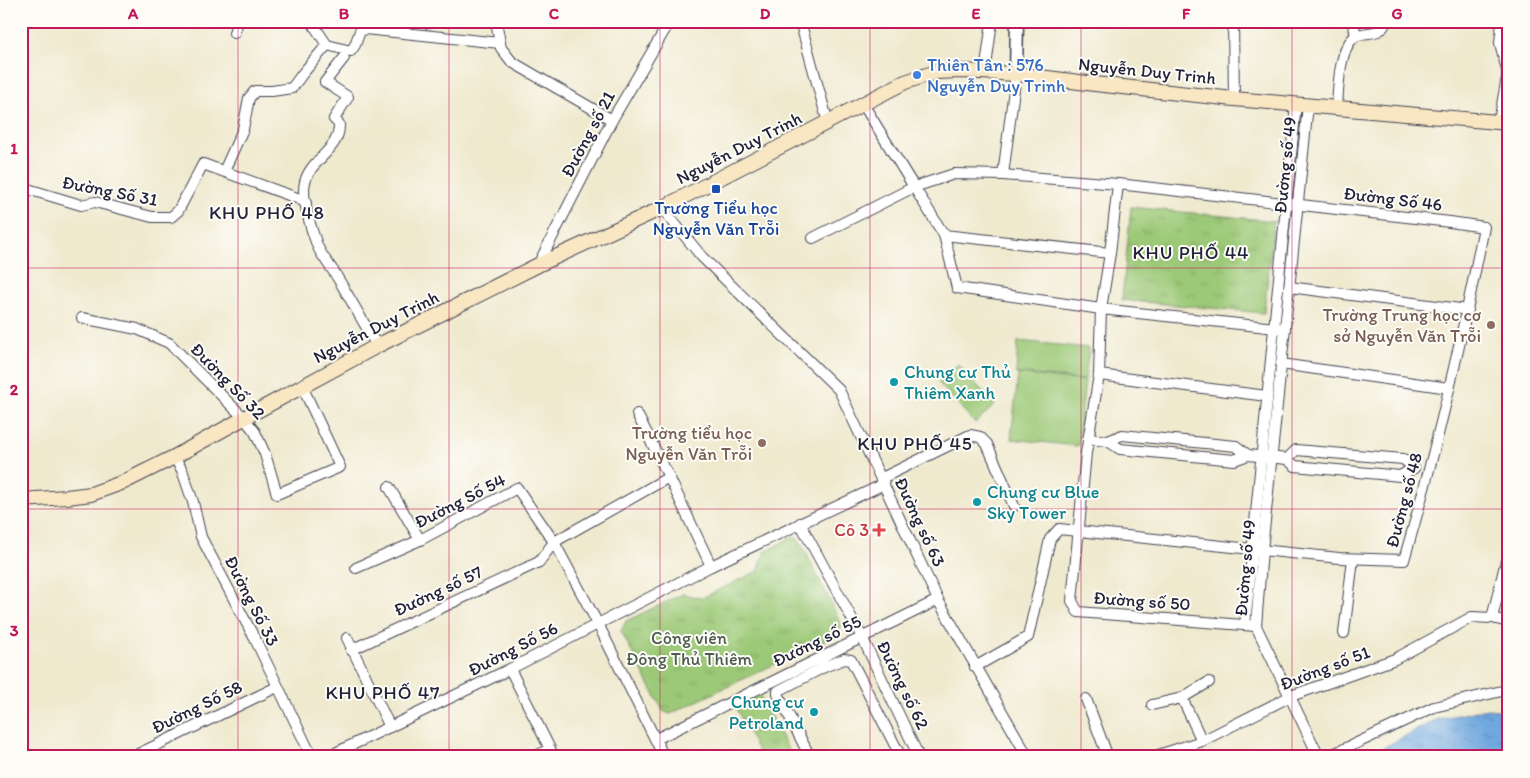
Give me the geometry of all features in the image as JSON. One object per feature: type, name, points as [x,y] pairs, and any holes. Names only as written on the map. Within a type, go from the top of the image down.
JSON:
[{"type":"main road","name":"Nguyễn Duy Trinh","points":[[21,499],[91,494],[124,482],[174,458],[377,346],[538,265],[662,208],[904,82],[936,72],[962,71],[984,74],[1016,74],[1234,99],[1504,122]]},
{"type":"main road","name":"Nguyễn Duy Trinh","points":[[21,508],[28,503],[40,499]]},
{"type":"street","points":[[234,33],[238,21]]},
{"type":"street","points":[[310,21],[327,45],[350,51],[353,50],[360,31],[364,29],[500,43]]},
{"type":"street","points":[[496,21],[500,48],[512,62],[612,120]]},
{"type":"street","name":"Đường số 21","points":[[538,265],[612,120],[670,21]]},
{"type":"street","points":[[800,21],[828,123]]},
{"type":"street","points":[[984,74],[992,21]]},
{"type":"street","points":[[1003,175],[1016,74],[1017,21]]},
{"type":"street","points":[[1233,21],[1234,99]]},
{"type":"street","points":[[1353,21],[1356,36]]},
{"type":"street","points":[[1337,108],[1338,83],[1342,61],[1348,46],[1356,36],[1379,32],[1386,21]]},
{"type":"street","points":[[1502,21],[1500,43],[1508,77],[1504,122]]},
{"type":"street","points":[[224,171],[243,128],[249,98],[255,91],[292,88],[327,45]]},
{"type":"street","points":[[344,58],[325,82],[348,97],[334,119],[339,124],[336,142],[315,164],[306,178],[304,187],[317,246],[337,276],[377,346]]},
{"type":"street","points":[[863,104],[944,235],[957,288],[1101,309],[1285,329]]},
{"type":"street","points":[[1245,625],[1257,550],[1261,456],[1286,203],[1302,104]]},
{"type":"street","name":"Đường số 49","points":[[1302,104],[1298,204],[1272,458],[1257,550],[1256,626],[1319,757]]},
{"type":"street","name":"Đường Số 31","points":[[21,187],[81,205],[95,202],[152,217],[171,217],[178,211],[203,164],[306,203]]},
{"type":"street","name":"Đường Số 46","points":[[813,238],[914,187],[954,174],[1003,175],[1118,184],[1484,227]]},
{"type":"street","points":[[1078,531],[1088,439],[1099,375],[1101,309],[1118,184]]},
{"type":"street","name":"Đường số 63","points":[[662,208],[702,257],[839,390],[938,600],[1028,757]]},
{"type":"street","name":"Đường số 48","points":[[976,667],[1028,637],[1050,539],[1059,529],[1353,559],[1404,560],[1430,471],[1468,310],[1484,227]]},
{"type":"street","points":[[944,235],[1110,253]]},
{"type":"street","points":[[1289,288],[1468,310]]},
{"type":"street","name":"Đường Số 32","points":[[82,318],[138,328],[169,343],[244,418],[255,432],[261,442],[277,494],[340,467],[302,386]]},
{"type":"street","points":[[1281,364],[1449,388]]},
{"type":"street","points":[[1099,375],[1267,396]]},
{"type":"street","points":[[637,414],[711,566]]},
{"type":"street","name":"Đường Số 56","points":[[327,757],[510,670],[970,435],[980,437],[987,444],[1014,506]]},
{"type":"street","points":[[1088,439],[1108,441],[1120,449],[1234,460],[1248,455],[1287,458],[1296,450],[1403,459],[1414,468],[1430,471]]},
{"type":"street","name":"Đường Số 33","points":[[174,458],[182,470],[193,502],[201,537],[256,641],[312,757]]},
{"type":"street","points":[[1287,458],[1295,466],[1400,476],[1414,468]]},
{"type":"street","points":[[554,542],[669,477]]},
{"type":"street","points":[[390,486],[420,540]]},
{"type":"street","name":"Đường Số 54","points":[[356,568],[420,540],[517,488],[554,542],[598,624]]},
{"type":"street","name":"Đường số 62","points":[[800,523],[862,637],[919,757]]},
{"type":"street","name":"Đường số 50","points":[[1078,531],[1072,601],[1078,612],[1256,626]]},
{"type":"street","name":"Đường số 57","points":[[351,650],[539,562],[554,542]]},
{"type":"street","points":[[1344,633],[1353,559]]},
{"type":"street","points":[[1492,618],[1506,561]]},
{"type":"street","name":"Đường số 55","points":[[656,739],[822,663],[862,637],[938,600]]},
{"type":"street","name":"Đường số 51","points":[[1152,757],[1202,740],[1291,696],[1395,659],[1472,617],[1492,618],[1509,622]]},
{"type":"street","points":[[598,624],[664,757]]},
{"type":"street","points":[[346,638],[390,727]]},
{"type":"street","points":[[810,757],[778,691],[822,663],[844,659],[851,660],[902,757]]},
{"type":"street","points":[[510,670],[552,753],[534,757]]},
{"type":"street","points":[[1152,705],[1182,698],[1209,682]]},
{"type":"street","name":"Đường Số 58","points":[[132,757],[277,686]]},
{"type":"street","points":[[1328,757],[1434,707],[1506,690]]},
{"type":"street","points":[[1182,698],[1202,740]]},
{"type":"street","points":[[1086,699],[1108,757]]},
{"type":"street","points":[[886,725],[901,718]]},
{"type":"green space","points":[[1131,207],[1274,221],[1264,313],[1122,300]]},
{"type":"green space","points":[[1018,341],[1089,348],[1085,380],[1016,373]]},
{"type":"green space","points":[[958,364],[995,405],[975,423],[938,382]]},
{"type":"green space","points":[[1018,374],[1085,381],[1078,446],[1011,439]]},
{"type":"green space","name":"Công viên Đông Thủ Thiêm","points":[[792,537],[799,539],[842,625],[838,634],[670,714],[663,711],[621,631],[626,621],[683,594],[702,598],[758,571],[765,552]]},
{"type":"green space","points":[[758,692],[792,757],[761,757],[734,704]]},
{"type":"water","points":[[1487,709],[1509,711],[1509,757],[1366,757],[1437,719]]},
{"type":"place","name":"Thiên Tân : 576 Nguyễn Duy Trinh","points":[[917,75]]},
{"type":"place","name":"Trường Tiểu học Nguyễn Văn Trỗi","points":[[716,189]]},
{"type":"place","name":"Trường Trung học cơ sở Nguyễn Văn Trỗi","points":[[1491,325]]},
{"type":"place","name":"Chung cư Thủ Thiêm Xanh","points":[[894,382]]},
{"type":"place","name":"Trường tiểu học Nguyễn Văn Trỗi","points":[[762,443]]},
{"type":"place","name":"Chung cư Blue Sky Tower","points":[[977,502]]},
{"type":"place","name":"Cô 3","points":[[879,530]]},
{"type":"place","name":"Chung cư Petroland","points":[[814,712]]},
{"type":"district","name":"KHU PHỐ 48","points":[[267,212]]},
{"type":"district","name":"KHU PHỐ 44","points":[[1191,252]]},
{"type":"district","name":"KHU PHỐ 45","points":[[915,443]]},
{"type":"district","name":"KHU PHỐ 47","points":[[383,692]]}]
